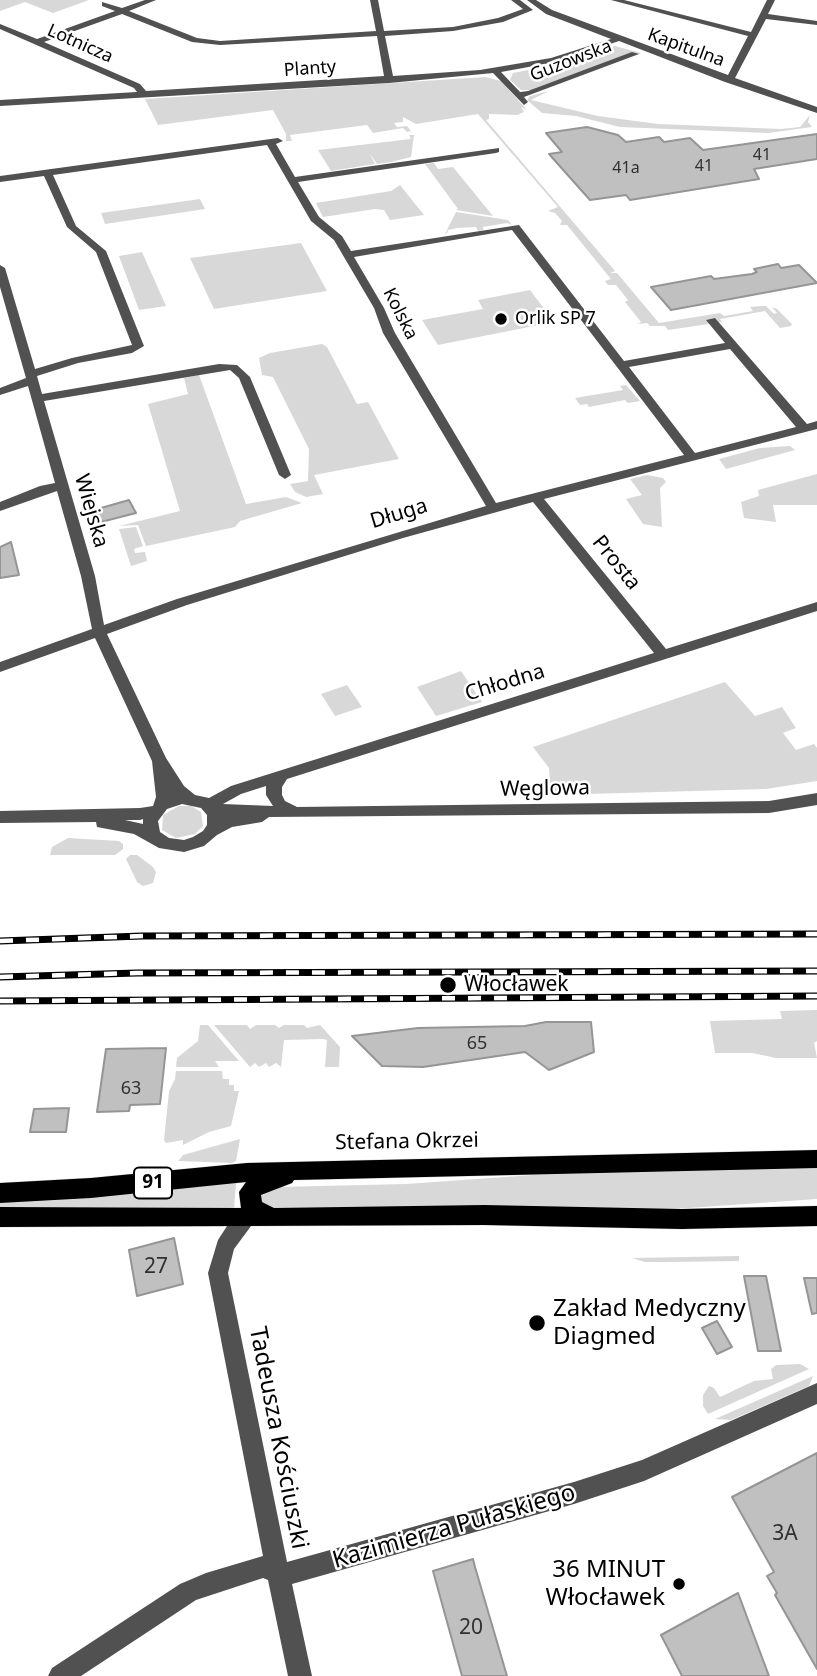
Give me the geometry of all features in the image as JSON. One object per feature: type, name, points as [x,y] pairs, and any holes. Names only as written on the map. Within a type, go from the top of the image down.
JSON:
[{"type":"main road","name":"Stefana Okrzei","points":[[0,1193],[91,1188],[247,1172],[306,1169],[817,1159]]},
{"type":"main road","points":[[274,1218],[252,1208],[250,1192],[256,1185],[306,1169]]},
{"type":"main road","name":"91","points":[[0,1217],[274,1218],[484,1214],[682,1219],[817,1216]]},
{"type":"street","points":[[36,42],[152,0]]},
{"type":"street","points":[[374,0],[389,80]]},
{"type":"street","points":[[105,4],[195,40],[220,43],[453,29],[521,14],[528,10],[515,0]]},
{"type":"street","name":"Kapitulna","points":[[531,0],[546,11],[618,39],[817,110]]},
{"type":"street","points":[[538,0],[546,11]]},
{"type":"street","points":[[615,0],[753,34]]},
{"type":"street","points":[[728,80],[771,0]]},
{"type":"street","points":[[763,16],[817,23]]},
{"type":"street","name":"Lotnicza","points":[[0,26],[137,86],[144,94]]},
{"type":"street","name":"Planty","points":[[0,103],[496,71],[553,60],[618,39]]},
{"type":"street","name":"Guzowska","points":[[496,71],[521,99],[635,54]]},
{"type":"street","name":"Kolska","points":[[48,173],[274,141],[315,219],[338,238],[379,308],[389,333],[494,508]]},
{"type":"street","points":[[293,180],[496,150]]},
{"type":"street","points":[[0,179],[48,173],[72,228],[103,254],[138,346],[128,351],[76,360],[0,392]]},
{"type":"street","points":[[348,256],[515,227],[692,457]]},
{"type":"street","name":"Wiejska","points":[[0,268],[90,585],[99,632],[159,760],[179,790],[188,797]]},
{"type":"street","points":[[711,320],[731,345],[810,426]]},
{"type":"street","points":[[621,365],[731,345]]},
{"type":"street","points":[[38,398],[219,367],[233,368],[244,377],[285,475]]},
{"type":"street","name":"Długa","points":[[0,667],[243,583],[494,508],[810,426]]},
{"type":"street","points":[[0,507],[62,486]]},
{"type":"street","name":"Prosta","points":[[536,497],[663,655]]},
{"type":"street","name":"Chłodna","points":[[211,808],[228,792],[817,606]]},
{"type":"street","name":"Wiejska","points":[[158,808],[164,792],[159,760]]},
{"type":"street","points":[[282,775],[275,786],[276,799],[280,805],[296,813]]},
{"type":"street","points":[[0,817],[140,814],[177,798],[188,797],[201,800],[211,808],[215,819],[213,830],[204,839],[184,846],[165,844],[136,828],[76,817]]},
{"type":"street","name":"Węglowa","points":[[211,808],[296,813],[769,807],[814,800]]},
{"type":"street","points":[[153,835],[149,825],[158,808]]},
{"type":"street","name":"Węglowa","points":[[213,830],[229,822],[278,813]]},
{"type":"street","name":"Tadeusza Kościuszki","points":[[247,1218],[225,1246],[218,1273],[300,1676]]},
{"type":"street","name":"Kazimierza Pułaskiego","points":[[60,1676],[188,1592],[206,1584],[264,1567],[298,1572],[574,1493],[644,1470],[817,1393]]},
{"type":"shaded area","points":[[0,0],[89,0],[53,13],[25,2],[0,11]]},
{"type":"shaded area","points":[[615,46],[641,53],[634,56],[637,54],[633,52],[536,90],[521,90],[510,80],[513,73],[564,63]]},
{"type":"shaded area","points":[[485,77],[501,81],[527,110],[521,107],[524,112],[517,115],[489,114],[489,119],[486,120],[615,271],[610,273],[617,273],[659,323],[720,313],[724,316],[753,311],[750,307],[766,306],[774,314],[777,313],[772,307],[777,309],[791,326],[780,328],[765,311],[720,319],[722,322],[668,330],[665,326],[638,324],[641,322],[625,302],[628,300],[616,285],[608,285],[605,281],[611,279],[567,225],[560,225],[562,221],[555,213],[548,211],[558,207],[478,114],[416,124],[403,117],[403,122],[394,123],[397,127],[407,126],[411,131],[407,132],[403,128],[373,133],[367,125],[290,135],[292,141],[286,141],[286,134],[273,110],[158,125],[145,99]]},
{"type":"shaded area","points":[[549,91],[531,100],[598,116],[658,124],[781,129],[800,127],[810,115],[808,122],[812,127],[768,133],[620,127],[576,116],[542,113],[527,100],[530,96]]},
{"type":"shaded area","points":[[409,135],[414,135],[411,157],[391,162],[377,164],[370,154],[375,164],[331,171],[318,150],[411,139]]},
{"type":"shaded area","points":[[434,163],[438,169],[453,167],[493,216],[456,210],[458,209],[425,164]]},
{"type":"shaded area","points":[[400,185],[424,215],[390,220],[384,210],[375,209],[323,217],[316,203],[391,191]]},
{"type":"shaded area","points":[[200,199],[205,209],[105,224],[101,213]]},
{"type":"shaded area","points":[[456,212],[508,220],[512,225],[507,223],[483,227],[483,230],[478,231],[476,227],[457,228],[448,230],[445,234]]},
{"type":"shaded area","points":[[301,243],[327,291],[214,309],[190,258]]},
{"type":"shaded area","points":[[142,252],[166,306],[139,310],[119,256]]},
{"type":"shaded area","name":"Orlik SP 7","points":[[530,290],[554,322],[438,345],[422,320],[483,309],[478,300]]},
{"type":"shaded area","points":[[322,344],[327,347],[357,404],[368,402],[399,459],[314,475],[323,494],[306,497],[295,492],[290,484],[308,481],[309,449],[273,377],[262,375],[259,358],[270,353]]},
{"type":"shaded area","points":[[199,375],[246,504],[286,497],[302,503],[240,521],[235,527],[146,546],[138,525],[119,526],[180,511],[148,404],[188,394],[184,378]]},
{"type":"shaded area","points":[[626,385],[640,401],[628,403],[625,400],[589,407],[587,404],[580,405],[575,398],[623,390],[620,386]]},
{"type":"shaded area","points":[[790,446],[795,450],[726,469],[719,459],[760,448]]},
{"type":"shaded area","points":[[817,474],[817,505],[773,505],[776,522],[744,518],[741,502],[759,496],[758,490]]},
{"type":"shaded area","points":[[647,475],[663,478],[666,482],[660,488],[662,527],[643,524],[626,499],[642,495],[630,479]]},
{"type":"shaded area","points":[[136,527],[143,546],[134,549],[135,553],[145,552],[147,561],[131,566],[119,529]]},
{"type":"shaded area","points":[[461,671],[482,702],[436,716],[417,687]]},
{"type":"shaded area","points":[[725,682],[755,716],[782,707],[796,728],[783,733],[796,750],[814,744],[817,748],[817,781],[766,789],[551,795],[549,768],[533,747]]},
{"type":"shaded area","points":[[347,685],[362,707],[335,716],[321,694]]},
{"type":"shaded area","points":[[179,806],[191,806],[201,812],[203,826],[195,834],[176,838],[162,830],[163,815]]},
{"type":"shaded area","points":[[68,838],[119,841],[123,844],[123,849],[115,855],[50,855],[52,847]]},
{"type":"shaded area","points":[[130,855],[137,855],[153,867],[156,872],[153,883],[143,886],[137,882],[126,859]]},
{"type":"shaded area","points":[[817,1010],[817,1041],[814,1043],[817,1058],[715,1053],[710,1021],[782,1019],[780,1011]]},
{"type":"shaded area","points":[[200,1025],[208,1025],[239,1061],[215,1061],[219,1067],[176,1067],[177,1058],[198,1041]]},
{"type":"shaded area","points":[[214,1025],[247,1025],[250,1029],[256,1025],[275,1025],[279,1028],[284,1025],[304,1025],[307,1028],[320,1025],[340,1047],[339,1067],[325,1067],[327,1040],[323,1039],[284,1040],[281,1067],[276,1063],[269,1067],[266,1063],[259,1067],[255,1063],[250,1067]]},
{"type":"shaded area","points":[[176,1071],[222,1071],[223,1079],[229,1079],[229,1085],[234,1085],[234,1091],[239,1091],[231,1126],[209,1132],[183,1145],[183,1140],[166,1143],[164,1140],[169,1091]]},
{"type":"shaded area","points":[[240,1139],[236,1161],[232,1163],[178,1161],[183,1155]]},
{"type":"shaded area","points":[[817,1168],[817,1199],[688,1208],[641,1210],[538,1206],[276,1209],[262,1204],[261,1196],[277,1187],[406,1184],[561,1173]]},
{"type":"shaded area","points":[[236,1183],[234,1209],[0,1207],[0,1203],[75,1199]]},
{"type":"shaded area","points":[[739,1256],[739,1261],[645,1262],[632,1258]]},
{"type":"shaded area","points":[[800,1364],[809,1369],[708,1414],[703,1406],[703,1395],[709,1386],[714,1388],[720,1397],[754,1381],[773,1379],[771,1369],[776,1365]]},
{"type":"shaded area","points":[[813,1376],[809,1386],[731,1420],[715,1419]]},
{"type":"building","points":[[587,127],[618,135],[626,142],[659,137],[664,142],[690,138],[703,150],[817,134],[817,159],[754,169],[759,179],[630,200],[626,195],[590,200],[549,154],[562,152],[546,133]]},
{"type":"building","points":[[778,264],[781,268],[799,265],[817,283],[671,310],[651,287],[711,276],[714,279],[752,274],[757,272],[754,269]]},
{"type":"building","points":[[129,500],[136,513],[101,522],[94,510]]},
{"type":"building","points":[[11,542],[19,575],[0,578],[0,547]]},
{"type":"building","points":[[546,1022],[591,1022],[594,1052],[549,1070],[525,1052],[423,1067],[382,1066],[352,1036],[418,1028],[525,1026]]},
{"type":"building","points":[[166,1048],[160,1104],[130,1105],[129,1111],[97,1112],[106,1049]]},
{"type":"building","points":[[69,1108],[66,1132],[30,1132],[34,1109]]},
{"type":"building","points":[[174,1238],[183,1284],[137,1296],[129,1250]]},
{"type":"building","points":[[744,1276],[766,1276],[781,1351],[758,1351]]},
{"type":"building","points":[[804,1278],[817,1278],[817,1313],[812,1314]]},
{"type":"building","points":[[717,1321],[732,1347],[717,1354],[702,1328]]},
{"type":"building","points":[[817,1453],[817,1669],[775,1595],[777,1593],[767,1576],[774,1572],[732,1497]]},
{"type":"building","points":[[473,1559],[507,1676],[462,1676],[433,1571]]},
{"type":"building","points":[[738,1593],[769,1676],[682,1676],[661,1635]]},
{"type":"railway","points":[[0,941],[142,936],[817,934]]},
{"type":"railway","points":[[0,977],[137,973],[817,971]]},
{"type":"railway","points":[[0,1001],[817,996]]},
{"type":"place","name":"Orlik SP 7","points":[[501,319]]},
{"type":"place","name":"Włocławek","points":[[448,985]]},
{"type":"place","name":"Zakład Medyczny Diagmed","points":[[537,1323]]},
{"type":"place","name":"36 MINUT Włocławek","points":[[679,1584]]}]
